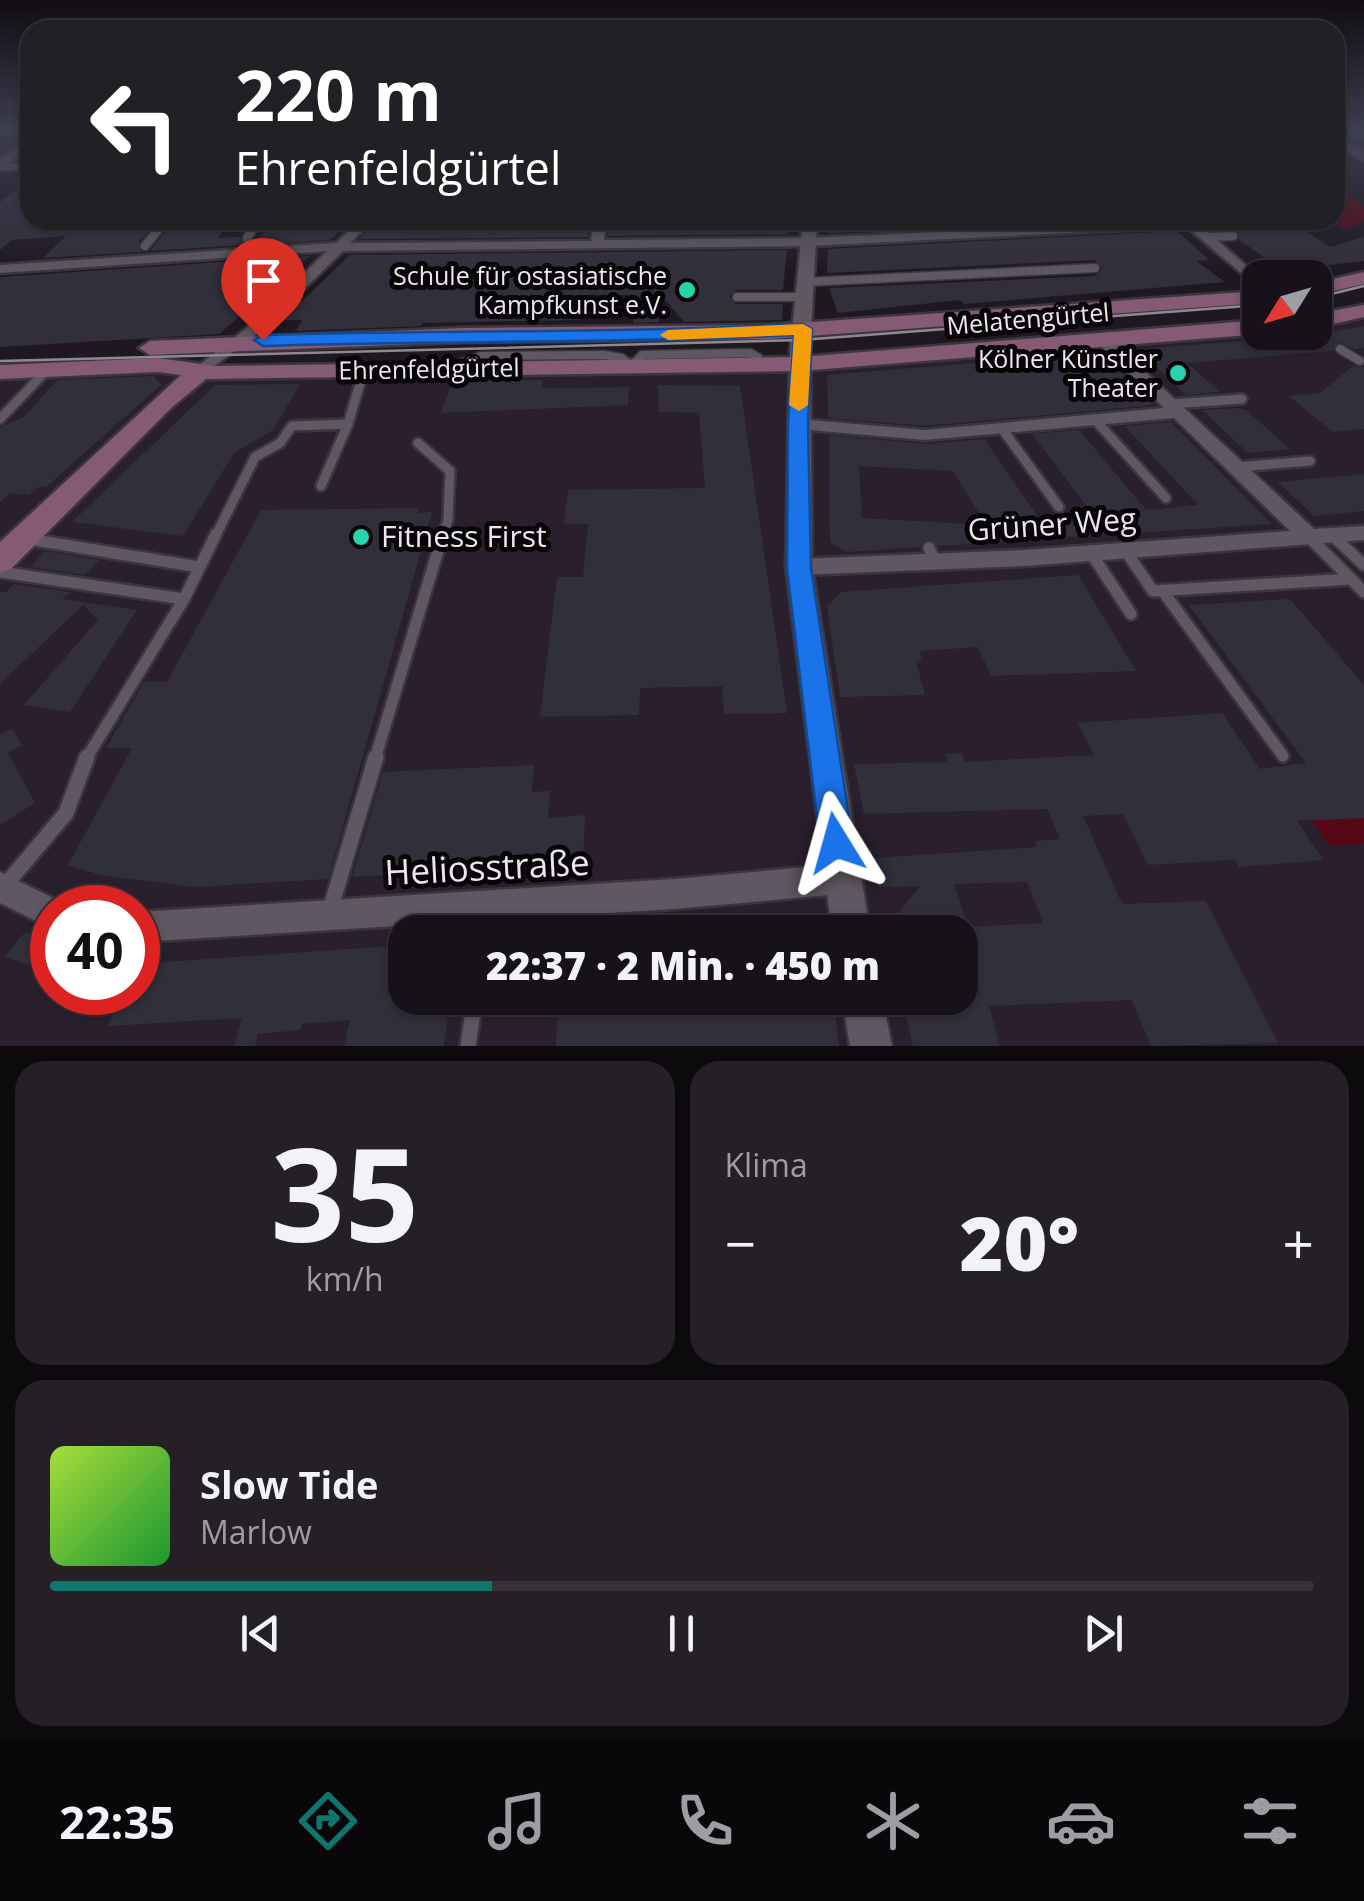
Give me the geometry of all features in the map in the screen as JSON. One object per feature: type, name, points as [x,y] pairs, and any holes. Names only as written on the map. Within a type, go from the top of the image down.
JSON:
[{"type":"main road","points":[[1332,285],[1364,278]]},
{"type":"main road","name":"Melatengürtel","points":[[803,329],[1242,299]]},
{"type":"main road","points":[[1332,323],[1364,311]]},
{"type":"main road","name":"Melatengürtel","points":[[800,364],[1029,353],[1103,340],[1242,328]]},
{"type":"main road","name":"Ehrenfeldgürtel","points":[[2,369],[236,344],[424,336],[687,335],[803,329]]},
{"type":"main road","name":"Ehrenfeldgürtel","points":[[2,369],[158,365],[200,372],[359,374],[800,364]]},
{"type":"main road","points":[[11,550],[161,404],[200,372]]},
{"type":"street","points":[[200,372],[236,344],[356,230]]},
{"type":"street","points":[[597,244],[599,230]]},
{"type":"street","points":[[809,230],[798,424],[799,568],[848,915]]},
{"type":"street","points":[[0,269],[338,247],[808,242],[1037,230]]},
{"type":"street","points":[[1199,230],[1242,269]]},
{"type":"street","points":[[1103,340],[1309,537]]},
{"type":"street","points":[[798,424],[925,435],[1096,420],[1176,408]]},
{"type":"street","name":"Grüner Weg","points":[[799,568],[932,555],[1091,553],[1364,533]]},
{"type":"street","name":"Heliosstraße","points":[[527,915],[842,878]]},
{"type":"street","points":[[1,888],[30,903]]},
{"type":"street","name":"Heliosstraße","points":[[160,926],[329,914],[388,916]]},
{"type":"street","points":[[865,1015],[871,1046]]},
{"type":"lane","points":[[145,246],[158,230]]},
{"type":"lane","points":[[247,239],[252,230]]},
{"type":"lane","points":[[1207,237],[1234,236]]},
{"type":"lane","points":[[737,297],[1094,268]]},
{"type":"lane","points":[[1340,349],[1360,360]]},
{"type":"lane","points":[[0,418],[47,370]]},
{"type":"lane","points":[[320,486],[348,424],[359,374]]},
{"type":"lane","points":[[1176,408],[1242,399]]},
{"type":"lane","points":[[1096,420],[1166,498]]},
{"type":"lane","points":[[1,888],[66,812],[90,750],[184,599],[255,458],[280,443],[292,426],[348,424]]},
{"type":"lane","points":[[1003,430],[1060,508]]},
{"type":"lane","points":[[329,914],[448,519],[450,471],[418,443]]},
{"type":"lane","points":[[1236,467],[1310,461]]},
{"type":"lane","points":[[1332,535],[1364,565]]},
{"type":"lane","points":[[1309,537],[1364,592]]},
{"type":"lane","points":[[11,550],[200,566]]},
{"type":"lane","points":[[1125,550],[1154,591],[1351,579]]},
{"type":"lane","points":[[1091,553],[1131,614]]},
{"type":"lane","points":[[0,572],[184,599]]},
{"type":"lane","points":[[1162,590],[1282,756]]},
{"type":"lane","points":[[468,1046],[473,1015]]},
{"type":"shaded area","points":[[1345,191],[1364,207],[1364,221],[1345,229]]},
{"type":"shaded area","points":[[1364,315],[1364,1046],[0,1046],[0,379],[165,374],[214,379],[666,371],[1242,333],[1242,350],[1332,350],[1332,322]]},
{"type":"shaded area","points":[[1309,817],[1364,818],[1364,844],[1330,846]]},
{"type":"building","points":[[20,187],[20,230],[151,230],[139,241],[141,252],[43,258],[66,236],[12,240],[0,250],[0,202]]},
{"type":"building","points":[[223,230],[218,238],[240,237],[243,245],[150,251],[166,231]]},
{"type":"building","points":[[267,230],[342,230],[329,240],[252,245]]},
{"type":"building","points":[[368,230],[488,230],[494,235],[497,230],[589,230],[588,237],[359,239]]},
{"type":"building","points":[[609,230],[790,230],[789,234],[608,236]]},
{"type":"building","points":[[828,230],[894,230],[828,233]]},
{"type":"building","points":[[1237,230],[1303,230],[1330,247],[1364,237],[1364,261],[1332,265],[1332,260],[1268,260],[1239,240]]},
{"type":"building","points":[[1177,231],[1209,260],[1196,261],[1225,282],[964,304],[960,300],[838,313],[829,288],[1095,276],[1102,269],[1095,260],[827,273],[828,249]]},
{"type":"building","points":[[787,250],[783,290],[737,290],[730,296],[736,304],[783,304],[782,320],[684,322],[658,291],[659,322],[633,323],[634,295],[582,295],[579,320],[422,323],[296,331],[302,320],[282,320],[350,255]]},
{"type":"building","points":[[310,256],[219,334],[0,347],[0,277]]},
{"type":"building","points":[[1364,326],[1364,348],[1354,349],[1339,342],[1333,351],[1187,363],[1220,392],[1186,395],[1145,356],[1140,362],[1128,350],[1242,341],[1242,350],[1332,350],[1332,331]]},
{"type":"building","points":[[1102,353],[1154,405],[925,426],[828,418],[827,375],[1025,359],[1035,365],[1041,358]]},
{"type":"building","points":[[1353,366],[1364,367],[1364,429],[1333,432],[1289,396],[1320,393]]},
{"type":"building","points":[[154,376],[161,385],[46,487],[38,487],[29,495],[11,493],[0,502],[0,427],[24,417],[57,380]]},
{"type":"building","points":[[543,380],[542,388],[629,387],[628,405],[441,413],[453,381]]},
{"type":"building","points":[[300,384],[273,430],[234,453],[183,536],[72,522],[215,385]]},
{"type":"building","points":[[658,385],[740,386],[787,713],[724,714],[722,686],[640,688],[639,715],[540,717],[557,577],[583,577],[588,524],[564,524],[568,490],[705,488],[699,413],[659,412]]},
{"type":"building","points":[[1202,410],[1246,410],[1290,449],[1248,453]]},
{"type":"building","points":[[1171,422],[1272,524],[938,546],[929,539],[920,547],[846,552],[830,542],[829,435],[925,444],[984,439],[1041,521],[1094,516],[1032,434],[1079,430],[1146,510],[1198,505],[1125,426]],"holes":[[[859,466],[953,471],[986,525],[862,518]]]},
{"type":"building","points":[[1364,474],[1364,511],[1314,516],[1278,482]]},
{"type":"building","points":[[418,508],[417,513],[432,512],[328,879],[195,887],[100,875],[68,865],[132,748],[106,748],[144,682],[167,682],[261,510]]},
{"type":"building","points":[[45,551],[99,560],[85,575],[30,567]]},
{"type":"building","points":[[1078,575],[1136,671],[991,676],[978,647],[920,651],[922,661],[916,661],[925,695],[840,697],[827,606],[841,592]]},
{"type":"building","points":[[14,584],[70,592],[62,599],[137,610],[70,712],[24,705],[98,620],[83,605],[0,684],[0,592]]},
{"type":"building","points":[[1290,599],[1364,685],[1364,818],[1297,821],[1323,860],[1239,867],[1235,860],[1148,865],[1123,814],[1083,816],[1122,904],[1206,901],[1278,1043],[1151,1046],[1132,1000],[989,1006],[1000,1046],[913,1046],[906,1015],[978,1015],[978,926],[1043,923],[1027,882],[954,884],[964,915],[897,915],[920,886],[879,887],[873,858],[1037,847],[1035,841],[1060,839],[1047,809],[864,814],[854,764],[947,762],[945,754],[962,753],[965,762],[1094,755],[1078,723],[1222,713],[1260,769],[1306,763],[1189,605]]},
{"type":"building","points":[[12,728],[22,745],[8,753],[35,803],[0,825],[0,735]]},
{"type":"building","points":[[534,765],[532,792],[550,791],[548,818],[585,815],[583,863],[352,877],[383,772]]},
{"type":"building","points":[[25,932],[30,934],[30,966],[5,956]]},
{"type":"building","points":[[388,946],[388,1015],[448,1015],[444,1046],[344,1046],[350,1020],[302,1024],[300,1030],[258,1034],[255,1046],[234,1046],[242,1018],[108,1026],[112,1015],[160,1015],[160,962]]},
{"type":"building","points":[[557,1015],[835,1015],[839,1046],[556,1046]]},
{"type":"tram line","points":[[1332,294],[1364,286]]},
{"type":"tram line","points":[[0,361],[801,340],[1242,306]]},
{"type":"slow traffic","points":[[668,335],[803,329],[799,405]]},
{"type":"place","name":"Schule für ostasiatische Kampfkunst e.V.","points":[[687,290]]},
{"type":"place","name":"Kölner Künstler Theater","points":[[1178,373]]},
{"type":"place","name":"Fitness First","points":[[361,537]]},
{"type":"route","points":[[263,340],[463,334],[687,335],[803,329],[798,424],[799,568],[836,843]]}]
